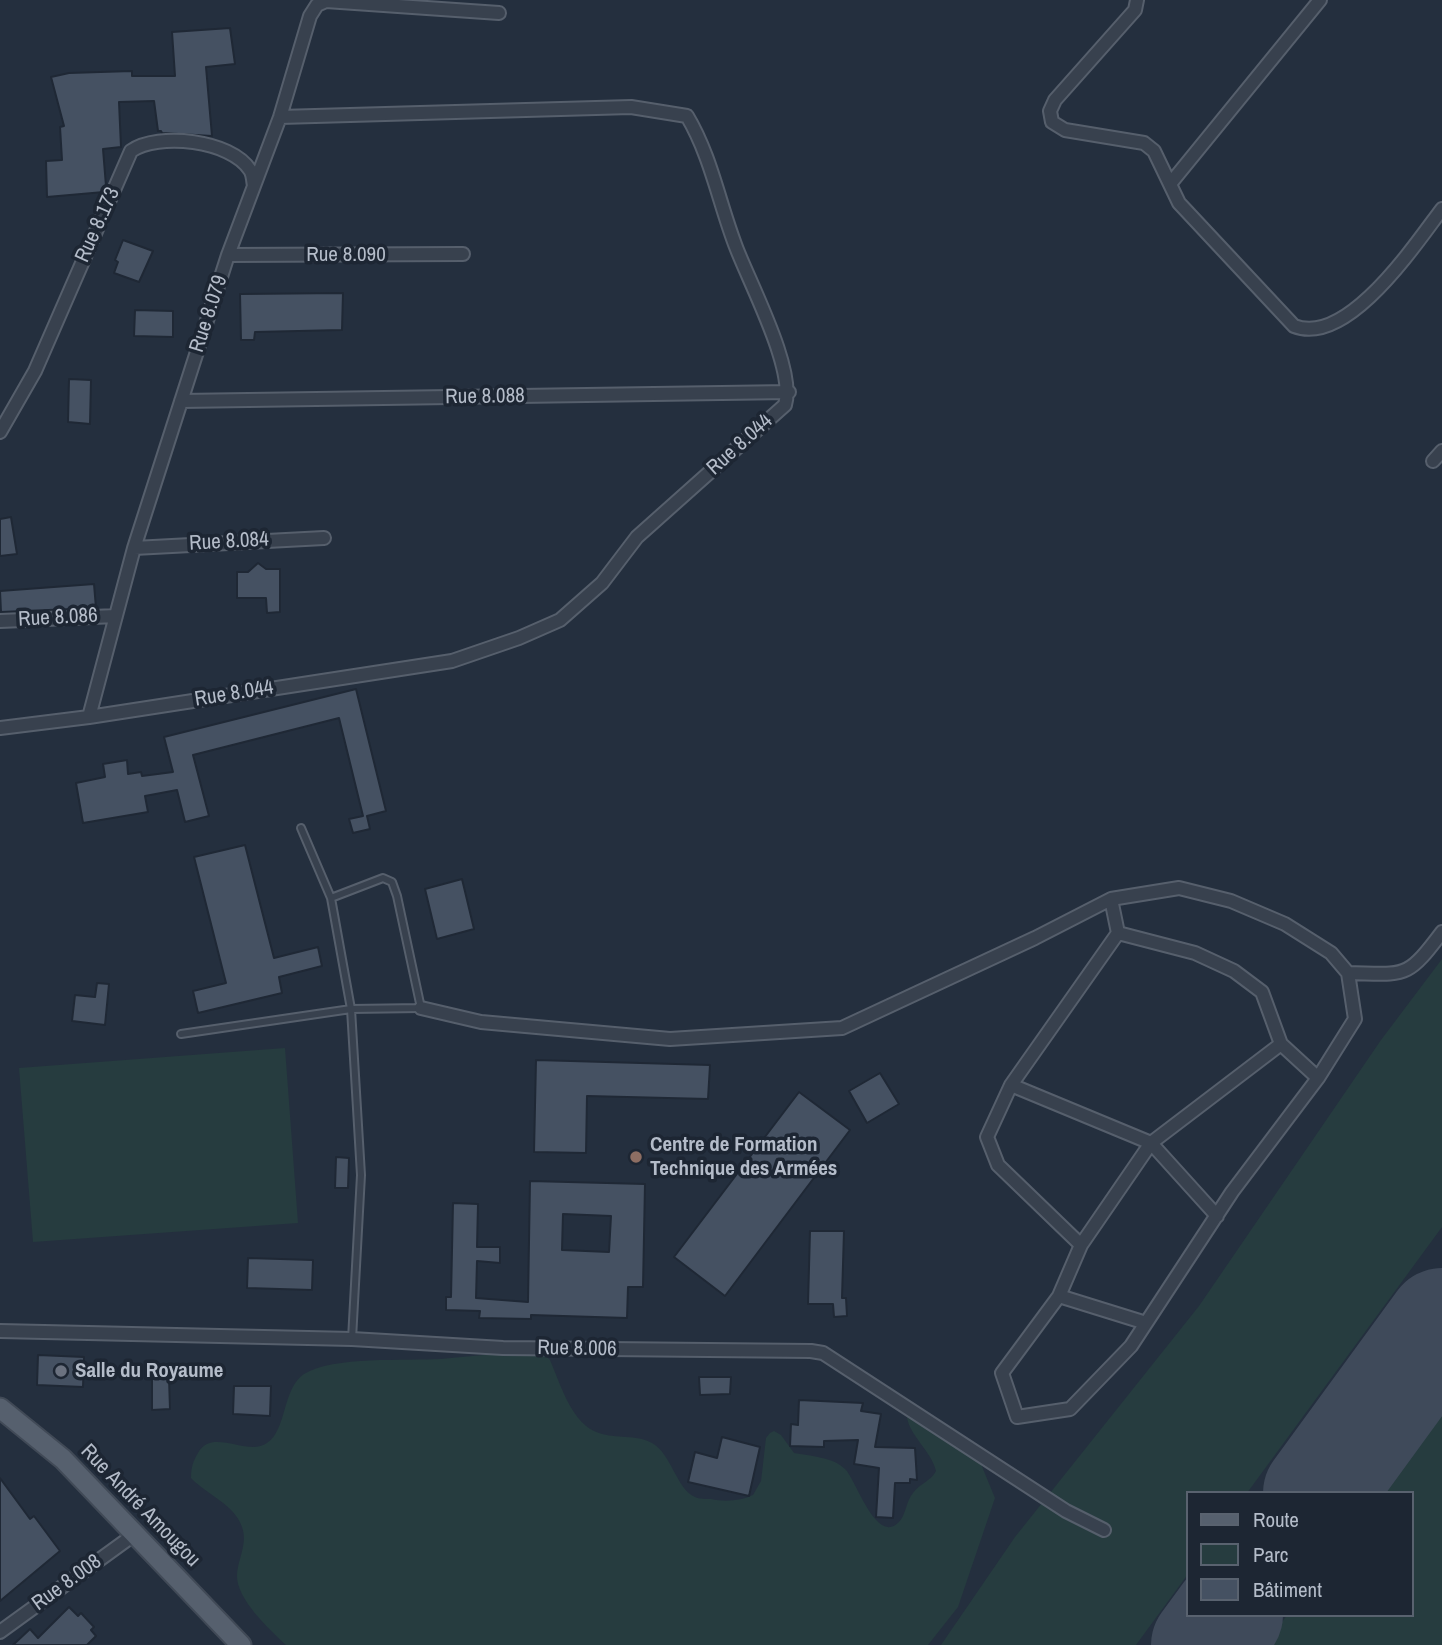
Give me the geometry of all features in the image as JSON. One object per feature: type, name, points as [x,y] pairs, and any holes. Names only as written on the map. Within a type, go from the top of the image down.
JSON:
[{"type":"main road","name":"Rue André Amougou","points":[[0,1408],[63,1459],[241,1645]]},
{"type":"street","points":[[1137,0],[1135,10],[1055,100],[1050,111],[1052,122],[1065,130],[1144,143],[1154,151],[1179,203],[1294,326],[1306,331],[1328,327],[1364,303],[1415,245],[1442,209]]},
{"type":"street","points":[[1170,184],[1320,0]]},
{"type":"street","name":"Rue 8.079","points":[[89,717],[134,548],[228,255],[280,117],[310,16],[317,5],[326,1],[499,13]]},
{"type":"street","points":[[280,117],[631,107],[687,116],[700,139],[736,249],[772,335],[789,392]]},
{"type":"street","name":"Rue 8.173","points":[[0,432],[35,371],[131,150],[143,143],[178,141],[216,146],[240,159],[252,172],[254,187]]},
{"type":"street","name":"Rue 8.090","points":[[228,255],[463,254]]},
{"type":"street","name":"Rue 8.088","points":[[181,401],[789,392]]},
{"type":"street","name":"Rue 8.044","points":[[89,717],[452,661],[519,638],[560,620],[602,583],[637,537],[785,405],[789,392]]},
{"type":"street","points":[[1433,461],[1442,451]]},
{"type":"street","name":"Rue 8.084","points":[[134,548],[324,538]]},
{"type":"street","name":"Rue 8.086","points":[[0,621],[116,616]]},
{"type":"street","points":[[0,728],[89,717]]},
{"type":"street","points":[[421,1008],[481,1022],[670,1039],[842,1028],[1035,938],[1111,899],[1179,888],[1231,901],[1285,923],[1331,953],[1348,973],[1355,1019],[1318,1078],[1217,1216],[1131,1346],[1070,1409],[1017,1417],[1002,1373],[1059,1296],[1081,1245],[1152,1143],[1281,1044]]},
{"type":"street","points":[[1081,1245],[998,1165],[987,1137],[1011,1085],[1118,933],[1111,899]]},
{"type":"street","points":[[1348,973],[1396,974],[1409,970],[1421,960],[1442,932]]},
{"type":"street","points":[[1118,933],[1195,953],[1234,971],[1262,992],[1281,1044],[1318,1078]]},
{"type":"street","points":[[1011,1085],[1152,1143],[1217,1216]]},
{"type":"street","points":[[1059,1296],[1146,1323]]},
{"type":"street","name":"Rue 8.006","points":[[0,1331],[352,1339],[503,1348],[823,1353],[1066,1511],[1104,1530]]},
{"type":"street","name":"Rue 8.008","points":[[0,1632],[135,1534]]},
{"type":"lane","points":[[301,828],[331,898],[351,1009],[361,1175],[352,1339]]},
{"type":"lane","points":[[181,1034],[351,1009],[421,1008],[392,882],[383,878],[331,898]]},
{"type":"green space","points":[[1442,959],[1442,1227],[1248,1491],[1186,1491],[1186,1577],[1136,1645],[941,1645],[1015,1537],[1199,1306],[1381,1040]]},
{"type":"green space","points":[[285,1048],[298,1223],[33,1242],[19,1068]]},
{"type":"green space","points":[[532,1352],[545,1355],[550,1360],[568,1402],[590,1429],[652,1443],[664,1455],[683,1487],[698,1498],[732,1500],[753,1495],[761,1481],[766,1438],[774,1431],[781,1435],[794,1453],[828,1459],[845,1469],[875,1518],[882,1525],[891,1527],[899,1522],[916,1490],[936,1471],[907,1417],[914,1415],[976,1452],[995,1498],[958,1607],[928,1645],[286,1645],[255,1613],[242,1594],[237,1575],[244,1533],[233,1512],[191,1478],[198,1453],[212,1442],[250,1447],[267,1443],[278,1429],[297,1381],[317,1368],[370,1360],[441,1359]]},
{"type":"green space","points":[[1442,1404],[1442,1645],[1266,1645],[1286,1617],[1414,1617],[1414,1491],[1378,1491]]},
{"type":"building","points":[[230,28],[235,64],[206,67],[212,136],[162,133],[158,131],[154,101],[119,102],[121,147],[103,149],[106,186],[104,192],[47,197],[46,161],[62,160],[60,127],[64,126],[51,77],[69,73],[132,71],[132,76],[175,76],[172,32]]},
{"type":"building","points":[[123,240],[153,251],[139,282],[114,273],[118,262],[115,260]]},
{"type":"building","points":[[343,293],[342,330],[255,332],[254,340],[241,340],[240,294]]},
{"type":"building","points":[[135,310],[173,311],[173,337],[134,336]]},
{"type":"building","points":[[69,379],[91,380],[90,424],[68,422]]},
{"type":"building","points":[[11,517],[17,554],[0,556],[0,519]]},
{"type":"building","points":[[258,563],[266,569],[280,569],[280,612],[267,613],[266,598],[237,598],[237,572],[248,572]]},
{"type":"building","points":[[94,584],[96,608],[1,612],[0,591]]},
{"type":"building","points":[[356,689],[386,811],[367,816],[370,829],[353,833],[349,819],[363,816],[339,718],[193,755],[209,816],[185,822],[177,790],[145,796],[148,812],[83,823],[76,783],[105,777],[103,764],[127,760],[128,774],[141,772],[142,776],[173,772],[164,737]]},
{"type":"building","points":[[245,845],[274,958],[318,947],[322,966],[279,977],[282,993],[198,1013],[193,991],[226,983],[194,857]]},
{"type":"building","points":[[462,879],[474,929],[437,939],[425,889]]},
{"type":"building","points":[[97,983],[109,984],[105,1025],[72,1021],[75,995],[95,997]]},
{"type":"building","points":[[536,1060],[710,1065],[708,1099],[587,1096],[586,1153],[534,1152]]},
{"type":"building","points":[[880,1073],[899,1104],[867,1123],[849,1091]]},
{"type":"building","points":[[799,1092],[850,1130],[725,1296],[674,1257]]},
{"type":"building","points":[[336,1157],[349,1158],[348,1188],[335,1188]]},
{"type":"building","points":[[530,1181],[645,1184],[643,1287],[628,1287],[627,1318],[531,1315],[531,1319],[479,1318],[480,1311],[446,1310],[446,1297],[451,1297],[453,1203],[478,1204],[477,1247],[500,1247],[500,1263],[477,1261],[476,1298],[528,1302]],"holes":[[[563,1214],[611,1216],[609,1252],[562,1250]]]},
{"type":"building","points":[[810,1231],[844,1231],[842,1298],[846,1298],[847,1316],[834,1317],[833,1304],[808,1304]]},
{"type":"building","points":[[248,1258],[313,1260],[312,1290],[247,1288]]},
{"type":"building","name":"Salle du Royaume","points":[[38,1355],[84,1357],[83,1387],[37,1385]]},
{"type":"building","points":[[699,1377],[731,1377],[730,1394],[700,1395]]},
{"type":"building","points":[[169,1378],[170,1409],[152,1410],[152,1379]]},
{"type":"building","points":[[234,1386],[271,1386],[270,1416],[233,1414]]},
{"type":"building","points":[[799,1400],[863,1403],[861,1411],[881,1414],[875,1447],[915,1448],[917,1480],[895,1483],[893,1518],[876,1517],[879,1468],[854,1464],[858,1440],[824,1441],[824,1447],[790,1446],[791,1424],[798,1425]]},
{"type":"building","points":[[722,1437],[760,1447],[749,1496],[688,1482],[695,1452],[717,1458]]},
{"type":"building","points":[[0,1478],[30,1519],[34,1516],[60,1551],[0,1601]]},
{"type":"building","points":[[69,1607],[78,1616],[81,1613],[94,1627],[91,1630],[96,1636],[87,1645],[13,1645],[30,1629],[38,1638]]},
{"type":"runway","points":[[1319,1491],[1442,1323]]},
{"type":"runway","points":[[1206,1645],[1227,1617]]},
{"type":"place","name":"Centre de Formation Technique des Armées","points":[[636,1157]]},
{"type":"place","name":"Salle du Royaume","points":[[61,1371]]}]
